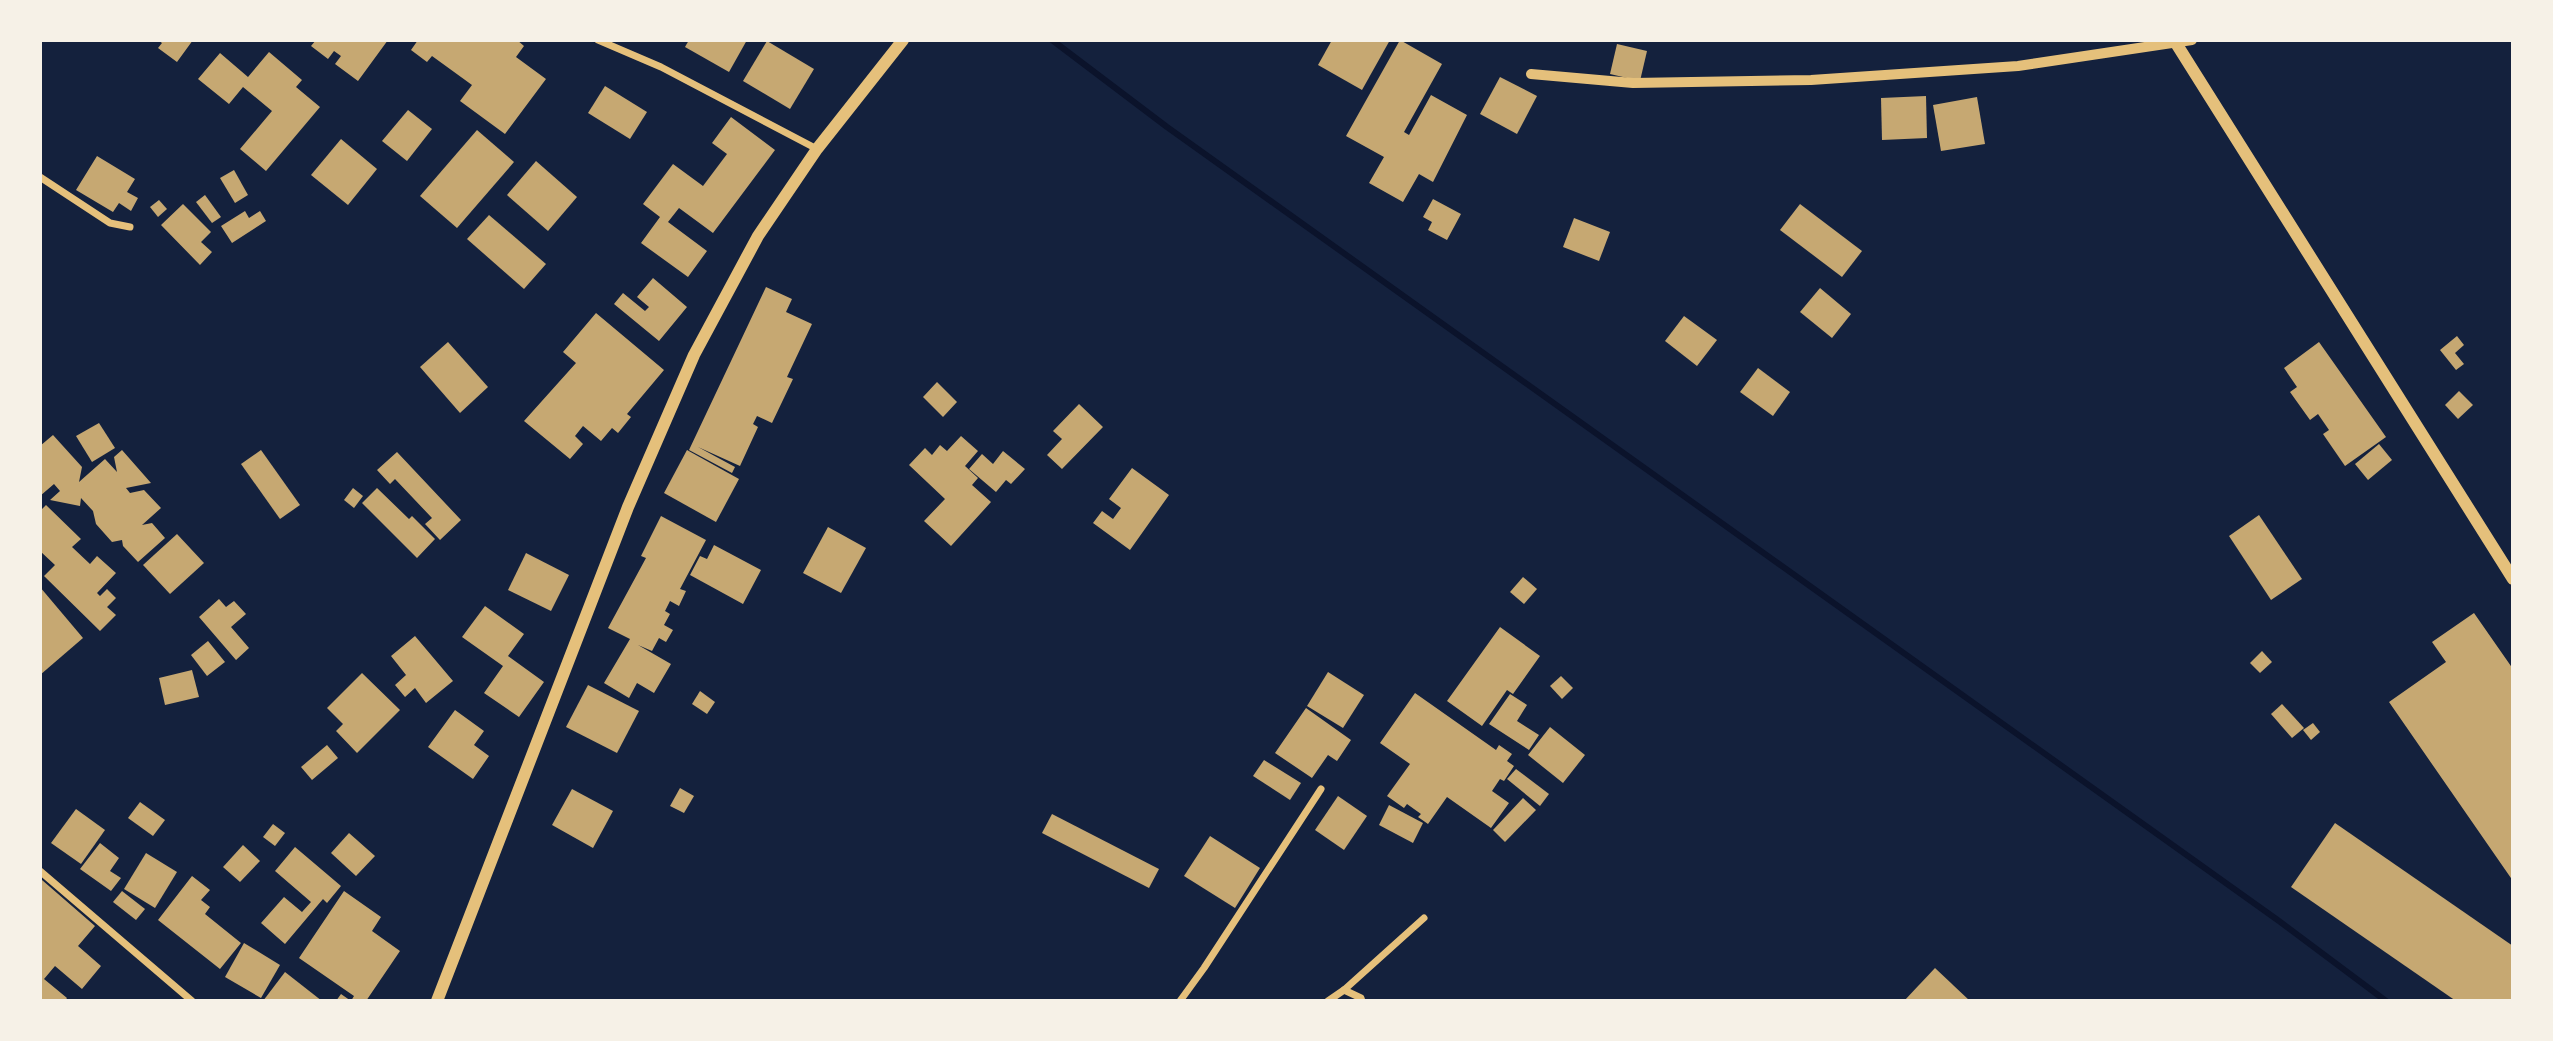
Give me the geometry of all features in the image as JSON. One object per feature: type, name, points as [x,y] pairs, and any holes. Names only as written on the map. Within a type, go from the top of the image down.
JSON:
[{"type":"main road","points":[[437,1001],[628,507],[694,355],[758,236],[817,149],[903,40]]},
{"type":"main road","points":[[2175,42],[2513,579]]},
{"type":"street","points":[[598,40],[660,67],[817,149]]},
{"type":"street","points":[[1531,74],[1633,83],[1811,80],[2018,66],[2192,40]]},
{"type":"street","points":[[40,177],[110,223],[130,227]]},
{"type":"street","points":[[1180,1001],[1321,789]]},
{"type":"street","points":[[40,871],[191,1001]]},
{"type":"street","points":[[1328,1001],[1344,990],[1424,918]]},
{"type":"street","points":[[1344,990],[1362,1001]]},
{"type":"building","points":[[158,40],[193,40],[177,62],[158,48],[162,43]]},
{"type":"building","points":[[316,40],[388,40],[358,81],[335,64],[341,56],[334,51],[328,59],[311,46]]},
{"type":"building","points":[[418,40],[517,40],[524,46],[516,57],[546,79],[505,134],[460,101],[472,85],[432,56],[427,62],[411,50]]},
{"type":"building","points":[[689,40],[747,40],[729,72],[685,47]]},
{"type":"building","points":[[1332,40],[1390,40],[1362,90],[1318,65]]},
{"type":"building","points":[[1400,40],[1442,64],[1404,132],[1409,135],[1431,95],[1467,115],[1433,182],[1419,174],[1403,202],[1369,183],[1384,157],[1346,136]]},
{"type":"building","points":[[767,41],[814,69],[790,109],[743,81]]},
{"type":"building","points":[[1617,44],[1647,51],[1640,81],[1610,74]]},
{"type":"building","points":[[269,52],[302,80],[296,87],[320,107],[266,171],[240,149],[272,111],[243,87],[229,104],[198,79],[220,53],[248,77]]},
{"type":"building","points":[[1500,77],[1537,96],[1517,134],[1480,114]]},
{"type":"building","points":[[605,86],[647,112],[630,139],[588,113]]},
{"type":"building","points":[[1926,96],[1927,138],[1882,140],[1881,98]]},
{"type":"building","points":[[1977,97],[1985,144],[1941,151],[1933,105]]},
{"type":"building","points":[[408,110],[432,129],[407,161],[382,141]]},
{"type":"building","points":[[731,117],[775,150],[713,233],[679,208],[668,222],[707,251],[688,277],[641,243],[660,217],[643,204],[673,164],[703,186],[727,154],[712,143]]},
{"type":"building","points":[[477,130],[514,162],[457,228],[420,196]]},
{"type":"building","points":[[341,139],[377,169],[348,205],[311,175]]},
{"type":"building","points":[[97,156],[135,179],[127,192],[138,198],[131,211],[119,203],[113,212],[76,190]]},
{"type":"building","points":[[536,161],[577,197],[548,231],[507,195]]},
{"type":"building","points":[[234,170],[248,195],[235,203],[220,178]]},
{"type":"building","points":[[205,195],[221,217],[212,223],[196,202]]},
{"type":"building","points":[[1433,199],[1461,214],[1447,240],[1428,230],[1432,222],[1423,217]]},
{"type":"building","points":[[159,200],[167,209],[158,217],[150,207]]},
{"type":"building","points":[[183,204],[211,232],[201,242],[212,252],[200,265],[161,225]]},
{"type":"building","points":[[1800,204],[1862,251],[1842,277],[1780,230]]},
{"type":"building","points":[[245,211],[249,218],[260,211],[266,221],[232,243],[221,226]]},
{"type":"building","points":[[489,215],[546,264],[524,289],[467,239]]},
{"type":"building","points":[[1574,218],[1610,232],[1599,261],[1563,247]]},
{"type":"building","points":[[653,278],[687,307],[659,341],[614,304],[623,293],[645,311],[649,307],[637,297]]},
{"type":"building","points":[[766,287],[792,299],[786,312],[812,324],[787,377],[793,379],[772,423],[757,416],[753,424],[758,427],[740,466],[698,447],[735,467],[732,473],[689,450]]},
{"type":"building","points":[[1820,288],[1851,314],[1832,338],[1800,312]]},
{"type":"building","points":[[596,313],[664,370],[627,414],[631,417],[618,433],[612,428],[601,441],[583,426],[575,436],[583,444],[570,459],[524,421],[576,363],[563,352]]},
{"type":"building","points":[[1684,316],[1717,340],[1697,366],[1665,341]]},
{"type":"building","points":[[2457,336],[2464,345],[2455,353],[2464,364],[2456,370],[2440,350]]},
{"type":"building","points":[[448,342],[488,387],[460,413],[420,367]]},
{"type":"building","points":[[2319,342],[2386,437],[2345,466],[2323,434],[2329,430],[2318,414],[2310,420],[2290,392],[2297,387],[2284,368]]},
{"type":"building","points":[[1758,368],[1790,392],[1773,416],[1740,392]]},
{"type":"building","points":[[937,382],[957,402],[943,417],[923,397]]},
{"type":"building","points":[[2459,391],[2473,405],[2458,419],[2445,405]]},
{"type":"building","points":[[1079,404],[1103,427],[1062,469],[1047,455],[1062,439],[1053,431]]},
{"type":"building","points":[[99,423],[115,448],[92,462],[76,436]]},
{"type":"building","points":[[53,435],[82,467],[79,482],[105,459],[117,472],[114,457],[122,450],[151,483],[126,488],[130,493],[144,490],[161,508],[142,525],[152,523],[165,538],[138,562],[123,546],[122,540],[112,542],[96,524],[93,511],[81,498],[80,506],[50,500],[60,491],[54,484],[40,496],[40,446]]},
{"type":"building","points":[[961,436],[978,451],[965,466],[978,478],[972,485],[991,502],[951,546],[924,521],[945,499],[909,465],[925,448],[932,455],[940,445],[947,451]]},
{"type":"building","points":[[2379,444],[2392,460],[2368,480],[2355,464]]},
{"type":"building","points":[[261,450],[300,505],[280,519],[241,464]]},
{"type":"building","points":[[687,450],[739,479],[716,522],[664,493]]},
{"type":"building","points":[[1003,451],[1025,469],[1011,484],[1006,480],[996,492],[969,469],[982,454],[993,464]]},
{"type":"building","points":[[397,452],[461,520],[440,540],[425,524],[432,518],[395,479],[390,484],[377,470]]},
{"type":"building","points":[[1132,468],[1169,495],[1130,550],[1093,523],[1102,511],[1113,519],[1121,508],[1109,499]]},
{"type":"building","points":[[353,488],[363,496],[354,508],[344,500]]},
{"type":"building","points":[[377,488],[409,519],[412,516],[435,539],[417,558],[362,503]]},
{"type":"building","points":[[46,505],[81,539],[72,547],[90,564],[97,556],[116,573],[97,593],[100,596],[107,589],[116,598],[107,607],[116,615],[100,631],[44,576],[55,565],[40,551],[40,511]]},
{"type":"building","points":[[2259,515],[2302,579],[2271,600],[2229,536]]},
{"type":"building","points":[[661,516],[706,540],[680,589],[686,591],[679,606],[670,601],[665,611],[670,614],[664,625],[673,630],[666,642],[659,638],[652,651],[638,645],[671,664],[654,693],[637,683],[629,698],[604,683],[630,639],[608,628],[646,558],[641,556]]},
{"type":"building","points":[[828,527],[866,548],[841,593],[803,573]]},
{"type":"building","points":[[177,534],[204,563],[170,594],[143,565]]},
{"type":"building","points":[[714,545],[761,570],[743,604],[690,575],[700,556],[707,559]]},
{"type":"building","points":[[526,553],[569,575],[551,611],[508,590]]},
{"type":"building","points":[[1523,577],[1537,589],[1524,604],[1510,592]]},
{"type":"building","points":[[40,587],[83,638],[40,675]]},
{"type":"building","points":[[219,599],[226,607],[234,601],[246,614],[231,627],[249,648],[236,660],[199,617]]},
{"type":"building","points":[[485,606],[524,634],[508,656],[544,682],[519,717],[484,693],[503,666],[462,637]]},
{"type":"building","points":[[2474,613],[2513,669],[2513,881],[2389,702],[2446,662],[2432,642]]},
{"type":"building","points":[[1500,627],[1540,656],[1513,694],[1507,690],[1482,726],[1447,701]]},
{"type":"building","points":[[415,636],[453,681],[426,703],[415,688],[405,697],[395,685],[406,675],[391,656]]},
{"type":"building","points":[[208,641],[225,662],[207,676],[191,655]]},
{"type":"building","points":[[2262,651],[2272,662],[2260,673],[2250,663]]},
{"type":"building","points":[[192,670],[199,697],[165,705],[159,678]]},
{"type":"building","points":[[1328,672],[1364,695],[1343,728],[1307,706]]},
{"type":"building","points":[[362,673],[400,710],[357,753],[336,731],[343,724],[327,708]]},
{"type":"building","points":[[1561,676],[1573,688],[1562,699],[1550,686]]},
{"type":"building","points":[[588,685],[639,711],[617,753],[566,727]]},
{"type":"building","points":[[700,691],[715,702],[707,714],[692,704]]},
{"type":"building","points":[[1415,693],[1496,750],[1499,745],[1512,754],[1507,761],[1514,766],[1504,781],[1500,779],[1492,791],[1509,803],[1491,828],[1447,797],[1428,824],[1418,817],[1421,814],[1407,804],[1404,808],[1387,796],[1410,764],[1380,743]]},
{"type":"building","points":[[1510,694],[1527,705],[1517,721],[1539,735],[1529,750],[1489,724]]},
{"type":"building","points":[[2282,704],[2304,728],[2292,738],[2271,714]]},
{"type":"building","points":[[1306,708],[1351,740],[1337,761],[1328,755],[1312,778],[1275,753]]},
{"type":"building","points":[[455,710],[484,731],[474,745],[489,756],[473,779],[428,747]]},
{"type":"building","points":[[2313,723],[2320,732],[2311,740],[2303,730]]},
{"type":"building","points":[[1550,727],[1585,755],[1563,783],[1528,755]]},
{"type":"building","points":[[327,745],[338,758],[312,780],[301,767]]},
{"type":"building","points":[[1264,760],[1301,783],[1290,800],[1253,776]]},
{"type":"building","points":[[1516,769],[1549,794],[1540,806],[1507,779]]},
{"type":"building","points":[[680,788],[694,796],[684,813],[670,806]]},
{"type":"building","points":[[572,789],[613,811],[593,848],[552,825]]},
{"type":"building","points":[[1338,796],[1367,816],[1344,850],[1315,830]]},
{"type":"building","points":[[1523,798],[1536,810],[1505,842],[1493,830]]},
{"type":"building","points":[[140,802],[165,820],[153,836],[128,818]]},
{"type":"building","points":[[1389,805],[1423,823],[1413,843],[1379,825]]},
{"type":"building","points":[[76,809],[105,830],[81,864],[51,843]]},
{"type":"building","points":[[1052,814],[1159,869],[1149,888],[1042,833]]},
{"type":"building","points":[[2335,823],[2513,946],[2513,1001],[2456,1001],[2291,887]]},
{"type":"building","points":[[273,824],[285,833],[275,846],[263,837]]},
{"type":"building","points":[[349,833],[375,856],[356,876],[331,853]]},
{"type":"building","points":[[1210,836],[1260,868],[1235,908],[1184,876]]},
{"type":"building","points":[[100,843],[119,858],[110,871],[121,878],[111,891],[80,869]]},
{"type":"building","points":[[243,845],[260,861],[240,882],[223,867]]},
{"type":"building","points":[[295,847],[341,886],[327,903],[323,899],[285,944],[261,923],[284,897],[302,912],[311,902],[275,871]]},
{"type":"building","points":[[146,853],[177,872],[155,908],[124,889]]},
{"type":"building","points":[[192,876],[210,890],[201,900],[210,907],[205,914],[241,943],[220,969],[158,920]]},
{"type":"building","points":[[42,880],[95,926],[78,946],[101,966],[82,989],[55,966],[44,979],[67,998],[65,1001],[40,1001]]},
{"type":"building","points":[[122,891],[145,909],[136,920],[113,902]]},
{"type":"building","points":[[344,891],[381,917],[372,931],[400,951],[366,1001],[351,1001],[354,996],[299,958]]},
{"type":"building","points":[[244,943],[280,965],[261,998],[225,977]]},
{"type":"building","points":[[1935,968],[1970,1001],[1904,1001]]},
{"type":"building","points":[[285,972],[322,1001],[263,1001]]},
{"type":"building","points":[[341,994],[351,1001],[336,1001]]},
{"type":"waterway","points":[[1052,40],[1167,127],[2279,921],[2386,1001]]}]
